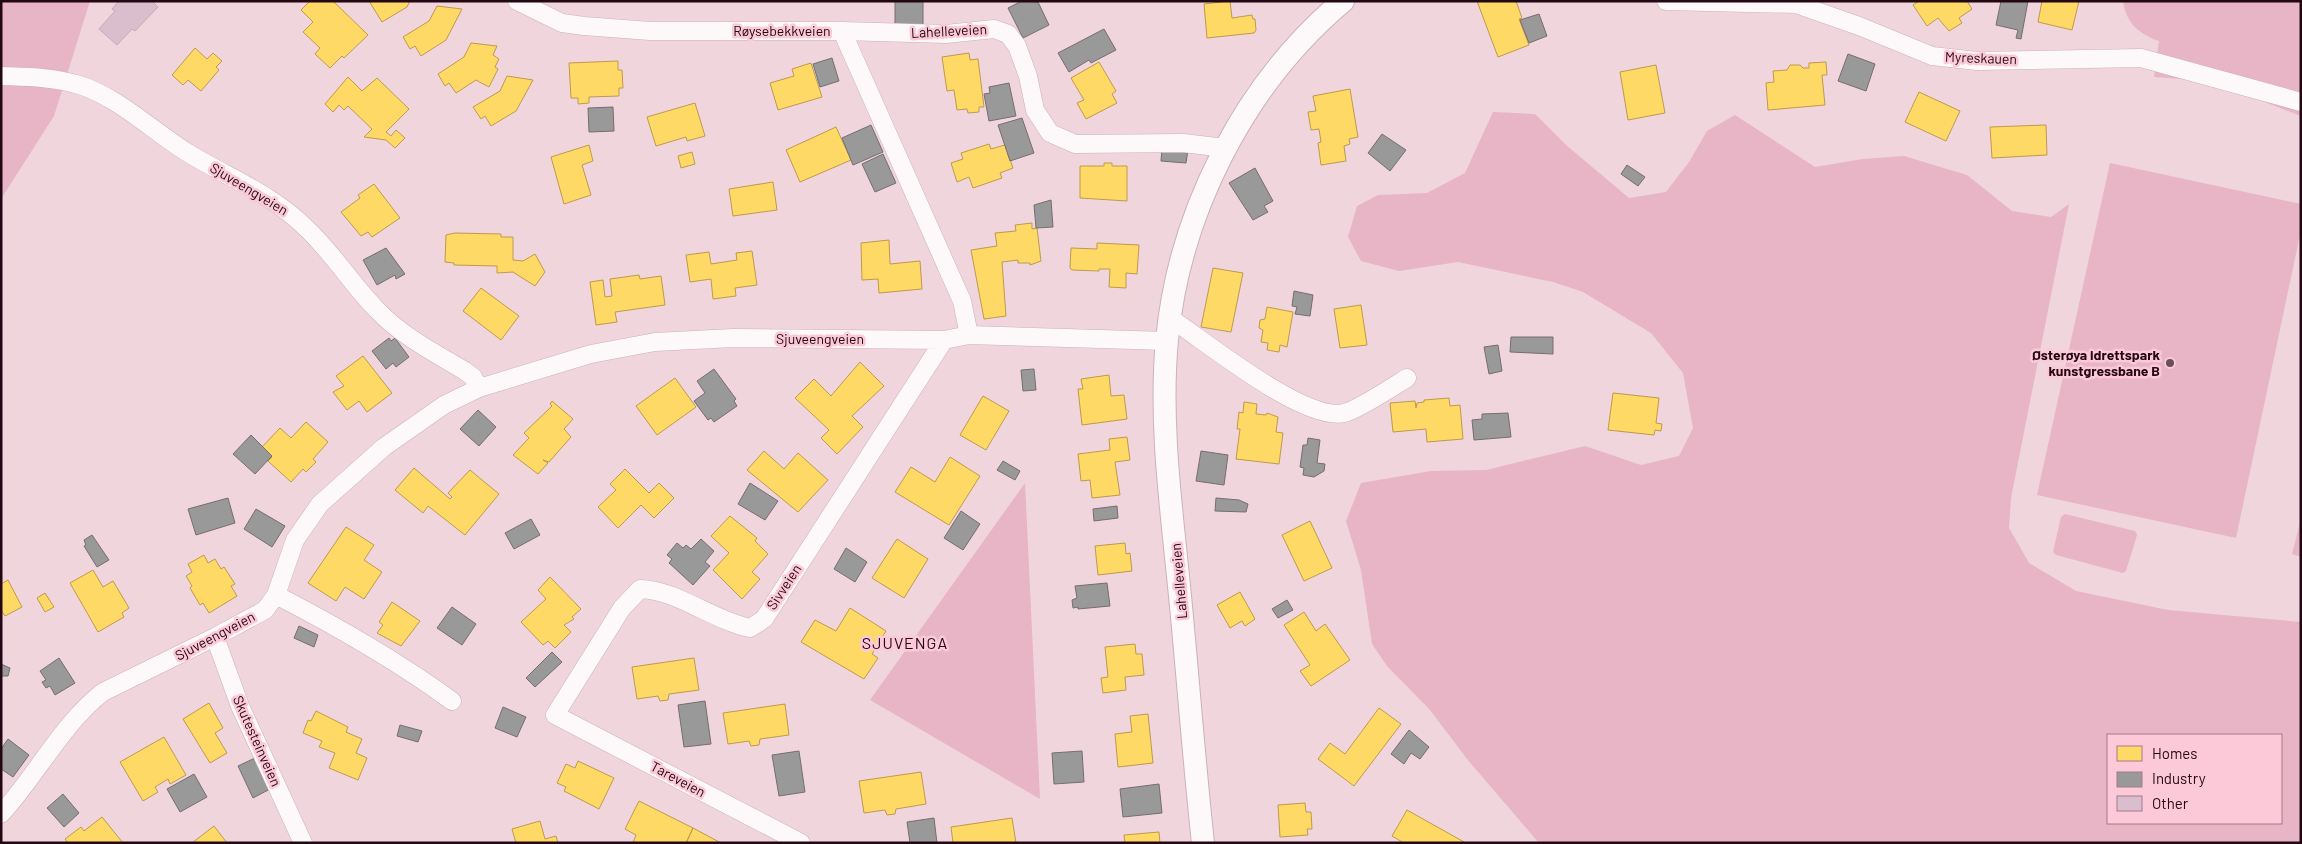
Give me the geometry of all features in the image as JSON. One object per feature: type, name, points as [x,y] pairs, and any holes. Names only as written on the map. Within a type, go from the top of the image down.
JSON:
[{"type":"street","name":"Røysebekkveien","points":[[517,1],[562,23],[584,26],[650,31],[842,32],[962,301],[969,335]]},
{"type":"street","name":"Lahelleveien","points":[[1202,843],[1168,467],[1167,340],[1170,318],[1195,215],[1226,148],[1288,56],[1315,26],[1343,1]]},
{"type":"street","name":"Myreskauen","points":[[1666,1],[1796,4],[1860,26],[1932,56],[1977,60],[2141,58],[2301,102]]},
{"type":"street","name":"Lahelleveien","points":[[842,32],[946,34],[994,30],[1008,34],[1017,46],[1028,76],[1035,110],[1050,133],[1075,144],[1183,143],[1226,148]]},
{"type":"street","name":"Sjuveengveien","points":[[1,76],[45,78],[76,84],[99,92],[188,153],[277,203],[332,254],[377,310],[396,328],[465,370],[473,377],[479,388]]},
{"type":"street","points":[[1170,318],[1275,392],[1317,410],[1344,413],[1407,378]]},
{"type":"street","name":"Sjuveengveien","points":[[1,814],[34,775],[87,705],[103,692],[215,637],[265,610],[276,595],[295,540],[320,504],[384,447],[444,405],[479,388],[591,354],[654,342],[734,338],[944,340],[969,335],[1167,340]]},
{"type":"street","name":"Sivveien","points":[[555,715],[622,608],[640,588],[655,589],[730,624],[750,628],[764,619],[944,340]]},
{"type":"street","points":[[276,595],[341,628],[408,669],[452,701]]},
{"type":"street","name":"Skutesteinveien","points":[[215,637],[240,706],[303,843]]},
{"type":"street","name":"Tareveien","points":[[555,715],[801,843]]},
{"type":"shaded area","points":[[1,1],[90,1],[54,116],[1,199]]},
{"type":"shaded area","points":[[2123,1],[2301,1],[2301,116],[2210,81],[2154,77],[2159,41],[2145,35],[2135,27],[2127,16]]},
{"type":"shaded area","points":[[1493,112],[1535,114],[1566,145],[1629,198],[1666,192],[1689,162],[1707,131],[1735,115],[1815,167],[1863,159],[1904,156],[1967,175],[2012,211],[2051,217],[2069,204],[2011,498],[2009,528],[2029,563],[2076,591],[2168,610],[2301,622],[2301,843],[1539,843],[1467,759],[1430,710],[1387,666],[1372,644],[1361,570],[1346,521],[1361,483],[1431,471],[1486,470],[1585,446],[1641,465],[1679,456],[1693,428],[1683,373],[1651,333],[1583,292],[1553,282],[1458,262],[1399,271],[1361,261],[1348,237],[1357,206],[1378,195],[1427,193],[1465,173]]},
{"type":"shaded area","name":"Østerøya idrettspark kunstgressbane B","points":[[2110,163],[2301,204],[2301,230],[2236,538],[2037,495]]},
{"type":"shaded area","points":[[1025,483],[1040,799],[870,700]]},
{"type":"shaded area","points":[[2065,514],[2135,531],[2137,535],[2126,571],[2123,573],[2056,555],[2053,552],[2061,517]]},
{"type":"shaded area","points":[[2301,519],[2301,557],[2292,554]]},
{"type":"building: Homes","points":[[310,1],[333,1],[368,35],[344,58],[342,56],[330,68],[315,54],[320,48],[303,32],[313,22],[301,10]]},
{"type":"building: Homes","points":[[369,1],[410,1],[407,7],[382,22]]},
{"type":"building: Homes","points":[[1230,1],[1232,18],[1252,15],[1253,19],[1255,19],[1256,30],[1254,33],[1207,38],[1204,4]]},
{"type":"building: Homes","points":[[1477,1],[1516,1],[1522,18],[1519,19],[1529,45],[1498,57]]},
{"type":"building: Homes","points":[[1919,1],[1967,1],[1972,9],[1959,18],[1962,23],[1949,31],[1938,18],[1927,26],[1913,5]]},
{"type":"building: Homes","points":[[2042,1],[2079,1],[2072,30],[2038,22]]},
{"type":"building: Homes","points":[[437,6],[462,9],[446,40],[421,56],[415,46],[410,49],[403,37],[429,21]]},
{"type":"building: Homes","points":[[471,43],[497,46],[493,55],[499,59],[495,67],[498,69],[489,87],[476,80],[456,93],[449,83],[445,86],[438,74],[464,57]]},
{"type":"building: Homes","points":[[195,48],[207,59],[213,53],[222,61],[216,67],[219,70],[201,91],[188,80],[183,85],[172,75]]},
{"type":"building: Homes","points":[[969,53],[970,60],[978,59],[984,107],[979,107],[979,112],[968,113],[967,109],[957,110],[954,90],[947,91],[942,57]]},
{"type":"building: Homes","points":[[618,61],[618,70],[622,70],[623,88],[619,88],[619,96],[589,97],[589,103],[578,104],[578,98],[571,98],[569,63]]},
{"type":"building: Homes","points":[[1099,62],[1116,91],[1112,94],[1117,103],[1086,119],[1077,103],[1084,100],[1071,78]]},
{"type":"building: Homes","points":[[1826,62],[1827,75],[1822,75],[1825,105],[1768,110],[1766,83],[1774,82],[1773,71],[1787,70],[1790,65],[1800,65],[1803,68],[1809,68],[1809,63]]},
{"type":"building: Homes","points":[[811,63],[822,97],[778,110],[770,83],[794,76],[792,69]]},
{"type":"building: Homes","points":[[1656,65],[1665,113],[1628,120],[1620,72]]},
{"type":"building: Homes","points":[[507,76],[533,80],[516,111],[491,126],[485,116],[481,119],[473,107],[500,91]]},
{"type":"building: Homes","points":[[348,77],[362,91],[377,78],[409,109],[386,132],[391,136],[396,130],[405,138],[395,148],[386,140],[364,137],[372,129],[348,106],[344,110],[339,105],[333,112],[325,104]]},
{"type":"building: Homes","points":[[1350,89],[1358,137],[1349,139],[1350,144],[1344,146],[1346,161],[1321,165],[1318,143],[1321,142],[1319,129],[1311,130],[1308,112],[1316,111],[1313,96]]},
{"type":"building: Homes","points":[[1919,92],[1960,111],[1946,141],[1905,122]]},
{"type":"building: Homes","points":[[695,103],[705,136],[687,141],[686,137],[656,146],[647,117]]},
{"type":"building: Homes","points":[[2046,125],[2047,155],[1992,158],[1990,127]]},
{"type":"building: Homes","points":[[836,127],[851,160],[800,182],[786,150]]},
{"type":"building: Homes","points":[[989,144],[991,149],[1005,145],[1013,168],[1000,173],[1002,178],[973,188],[969,177],[957,182],[951,163],[963,159],[961,153]]},
{"type":"building: Homes","points":[[589,145],[593,161],[582,165],[591,195],[564,204],[551,157]]},
{"type":"building: Homes","points":[[692,152],[695,164],[681,168],[678,156]]},
{"type":"building: Homes","points":[[1104,163],[1112,163],[1112,166],[1127,166],[1127,201],[1080,198],[1080,166],[1104,166]]},
{"type":"building: Homes","points":[[773,182],[777,210],[733,216],[729,189]]},
{"type":"building: Homes","points":[[374,184],[400,218],[372,237],[368,232],[361,236],[341,212],[360,198],[358,195]]},
{"type":"building: Homes","points":[[1032,223],[1032,229],[1037,228],[1041,261],[1030,265],[1030,263],[1018,263],[1018,260],[1002,262],[1006,316],[984,319],[971,250],[997,246],[995,233],[1016,231],[1015,225]]},
{"type":"building: Homes","points":[[455,233],[501,234],[501,237],[513,237],[513,260],[523,261],[535,254],[545,272],[535,286],[513,272],[497,273],[497,266],[454,265],[454,263],[445,262],[446,235]]},
{"type":"building: Homes","points":[[889,240],[890,264],[920,261],[922,289],[879,293],[878,279],[862,280],[861,243]]},
{"type":"building: Homes","points":[[1097,243],[1139,245],[1137,274],[1126,273],[1126,288],[1109,287],[1110,269],[1099,269],[1099,271],[1072,270],[1070,268],[1071,248],[1097,249]]},
{"type":"building: Homes","points":[[752,251],[757,285],[735,288],[736,296],[713,299],[711,279],[690,282],[686,255],[709,252],[711,264],[737,260],[736,253]]},
{"type":"building: Homes","points":[[1213,268],[1243,273],[1231,332],[1201,327]]},
{"type":"building: Homes","points":[[639,275],[640,279],[661,276],[665,305],[615,312],[617,322],[596,325],[590,282],[603,280],[605,297],[612,296],[610,279]]},
{"type":"building: Homes","points":[[481,288],[519,316],[501,340],[463,311]]},
{"type":"building: Homes","points":[[1361,305],[1367,345],[1340,348],[1334,309]]},
{"type":"building: Homes","points":[[1267,307],[1293,312],[1287,347],[1280,345],[1279,352],[1267,350],[1268,343],[1261,342],[1263,330],[1259,328],[1260,320],[1265,319]]},
{"type":"building: Homes","points":[[363,356],[392,393],[367,412],[359,401],[347,410],[333,392],[344,386],[336,376]]},
{"type":"building: Homes","points":[[860,362],[884,386],[852,416],[863,427],[837,454],[821,438],[829,430],[795,398],[814,379],[831,396]]},
{"type":"building: Homes","points":[[1109,375],[1111,396],[1124,395],[1127,419],[1082,425],[1078,389],[1083,389],[1081,379]]},
{"type":"building: Homes","points":[[675,378],[696,407],[657,435],[636,406]]},
{"type":"building: Homes","points":[[1613,393],[1659,398],[1656,423],[1662,424],[1661,431],[1655,430],[1654,435],[1608,430]]},
{"type":"building: Homes","points":[[983,396],[1009,411],[986,450],[960,435]]},
{"type":"building: Homes","points":[[1449,398],[1450,406],[1460,405],[1463,439],[1427,442],[1426,429],[1393,432],[1390,403],[1415,401],[1416,408],[1417,403],[1424,402],[1424,400]]},
{"type":"building: Homes","points":[[552,401],[573,419],[564,429],[571,437],[549,462],[543,460],[548,463],[538,474],[513,455],[529,438],[524,433],[552,406],[550,404]]},
{"type":"building: Homes","points":[[1244,402],[1257,404],[1256,414],[1266,415],[1267,413],[1278,417],[1276,432],[1283,433],[1279,464],[1236,459],[1240,429],[1237,429],[1239,412],[1243,413]]},
{"type":"building: Homes","points":[[306,422],[328,442],[313,459],[316,462],[306,472],[303,469],[291,482],[268,461],[272,457],[262,447],[280,428],[291,438]]},
{"type":"building: Homes","points":[[1127,437],[1130,460],[1115,462],[1120,495],[1092,498],[1090,480],[1081,481],[1078,454],[1110,450],[1109,439]]},
{"type":"building: Homes","points":[[764,451],[784,469],[798,453],[828,480],[798,512],[747,470]]},
{"type":"building: Homes","points":[[950,457],[980,476],[949,525],[895,492],[911,467],[935,482]]},
{"type":"building: Homes","points":[[414,468],[450,499],[452,497],[448,493],[470,470],[499,494],[465,535],[428,506],[423,513],[395,490]]},
{"type":"building: Homes","points":[[625,469],[649,493],[659,483],[674,498],[654,518],[641,505],[618,528],[598,507],[616,490],[610,484]]},
{"type":"building: Homes","points":[[730,516],[757,538],[755,541],[768,554],[752,572],[760,579],[742,599],[713,570],[729,553],[711,536]]},
{"type":"building: Homes","points":[[1310,521],[1332,568],[1304,581],[1282,535]]},
{"type":"building: Homes","points":[[346,527],[374,545],[364,560],[382,572],[364,599],[345,587],[336,601],[308,583]]},
{"type":"building: Homes","points":[[897,539],[928,559],[904,598],[872,578]]},
{"type":"building: Homes","points":[[1125,543],[1126,554],[1130,553],[1132,571],[1098,575],[1095,546]]},
{"type":"building: Homes","points":[[204,555],[208,563],[215,559],[221,569],[224,567],[235,584],[231,586],[237,596],[209,613],[203,603],[200,605],[190,588],[192,586],[186,576],[192,572],[188,564]]},
{"type":"building: Homes","points":[[93,570],[103,587],[113,581],[129,608],[122,613],[124,617],[98,632],[70,583]]},
{"type":"building: Homes","points":[[550,577],[581,609],[572,617],[574,619],[564,625],[571,632],[555,648],[548,641],[543,645],[521,622],[546,599],[538,590]]},
{"type":"building: Homes","points":[[8,580],[22,607],[5,616],[1,610],[1,584]]},
{"type":"building: Homes","points":[[1240,592],[1255,619],[1245,626],[1242,621],[1230,628],[1217,605]]},
{"type":"building: Homes","points":[[45,593],[54,607],[45,612],[37,598]]},
{"type":"building: Homes","points":[[392,602],[420,621],[401,646],[377,633],[383,625],[379,622]]},
{"type":"building: Homes","points":[[850,608],[886,631],[872,654],[878,658],[864,679],[801,642],[815,620],[836,631]]},
{"type":"building: Homes","points":[[1304,612],[1316,631],[1325,624],[1350,660],[1311,686],[1300,671],[1310,665],[1284,625]]},
{"type":"building: Homes","points":[[1135,644],[1136,654],[1142,654],[1144,675],[1125,677],[1126,690],[1103,693],[1101,678],[1108,677],[1105,647]]},
{"type":"building: Homes","points":[[694,658],[699,690],[669,694],[668,700],[660,701],[658,696],[637,699],[632,667]]},
{"type":"building: Homes","points":[[209,703],[223,728],[215,733],[227,753],[210,763],[183,719]]},
{"type":"building: Homes","points":[[785,704],[789,735],[760,739],[759,745],[751,746],[749,741],[728,744],[723,713]]},
{"type":"building: Homes","points":[[1379,708],[1401,724],[1354,786],[1318,759],[1330,743],[1345,754]]},
{"type":"building: Homes","points":[[316,711],[348,727],[346,732],[362,739],[356,753],[367,758],[358,780],[329,768],[335,753],[319,747],[322,741],[303,733],[308,720],[311,721]]},
{"type":"building: Homes","points":[[1148,714],[1153,763],[1118,767],[1115,734],[1132,732],[1130,716]]},
{"type":"building: Homes","points":[[164,737],[186,775],[170,784],[168,779],[155,787],[158,792],[143,801],[120,762]]},
{"type":"building: Homes","points":[[578,761],[614,778],[599,809],[564,791],[566,787],[557,783],[566,764],[575,768]]},
{"type":"building: Homes","points":[[921,772],[926,804],[896,809],[895,814],[887,815],[885,810],[864,813],[859,781]]},
{"type":"building: Homes","points":[[639,801],[693,828],[686,843],[633,843],[636,835],[625,829]]},
{"type":"building: Homes","points":[[1305,803],[1306,812],[1311,812],[1312,829],[1307,829],[1308,835],[1280,837],[1278,805]]},
{"type":"building: Homes","points":[[1407,810],[1464,842],[1404,843],[1392,836]]},
{"type":"building: Homes","points":[[102,817],[123,843],[68,843],[65,839],[81,827],[84,831]]},
{"type":"building: Homes","points":[[1012,818],[1016,843],[953,843],[951,827]]},
{"type":"building: Homes","points":[[540,821],[545,839],[556,836],[558,843],[516,843],[512,829]]},
{"type":"building: Homes","points":[[214,826],[227,843],[192,843]]},
{"type":"building: Homes","points":[[693,828],[721,843],[686,843]]},
{"type":"building: Homes","points":[[1159,832],[1160,843],[1125,843],[1124,835]]},
{"type":"building: Industry","points":[[895,1],[923,1],[923,27],[895,26]]},
{"type":"building: Industry","points":[[1022,1],[1038,2],[1049,25],[1023,38],[1008,8]]},
{"type":"building: Industry","points":[[2001,1],[2028,1],[2021,39],[2016,38],[2018,30],[1996,25]]},
{"type":"building: Industry","points":[[1539,14],[1547,36],[1529,43],[1520,20]]},
{"type":"building: Industry","points":[[1104,29],[1116,50],[1091,63],[1089,60],[1069,72],[1058,53]]},
{"type":"building: Industry","points":[[1848,54],[1875,64],[1866,91],[1838,81]]},
{"type":"building: Industry","points":[[832,58],[839,81],[820,87],[813,64]]},
{"type":"building: Industry","points":[[1009,83],[1016,116],[989,121],[984,94],[990,93],[989,87]]},
{"type":"building: Industry","points":[[613,107],[614,131],[589,132],[588,108]]},
{"type":"building: Industry","points":[[1022,118],[1034,153],[1010,161],[998,125]]},
{"type":"building: Industry","points":[[871,125],[883,152],[853,165],[842,138]]},
{"type":"building: Industry","points":[[1382,134],[1406,150],[1390,171],[1368,153]]},
{"type":"building: Industry","points":[[1162,148],[1188,150],[1186,163],[1161,161]]},
{"type":"building: Industry","points":[[883,154],[896,183],[875,192],[862,164]]},
{"type":"building: Industry","points":[[1627,165],[1645,177],[1638,186],[1621,174]]},
{"type":"building: Industry","points":[[1255,168],[1273,201],[1264,206],[1268,212],[1253,220],[1229,183]]},
{"type":"building: Industry","points":[[1051,200],[1053,227],[1036,228],[1034,205]]},
{"type":"building: Industry","points":[[386,248],[405,274],[396,279],[395,275],[377,285],[363,260]]},
{"type":"building: Industry","points":[[1294,291],[1313,295],[1310,316],[1295,314],[1297,307],[1292,306]]},
{"type":"building: Industry","points":[[1511,337],[1553,337],[1553,354],[1510,352]]},
{"type":"building: Industry","points":[[389,338],[391,341],[395,338],[409,357],[396,367],[393,363],[386,369],[372,351]]},
{"type":"building: Industry","points":[[1498,345],[1502,371],[1489,374],[1484,347]]},
{"type":"building: Industry","points":[[714,369],[736,399],[734,401],[737,406],[714,422],[711,418],[708,420],[694,401],[705,393],[697,381]]},
{"type":"building: Industry","points":[[1034,369],[1036,390],[1023,391],[1021,370]]},
{"type":"building: Industry","points":[[478,410],[496,427],[479,446],[460,429]]},
{"type":"building: Industry","points":[[1508,413],[1511,437],[1474,440],[1472,420],[1482,419],[1482,414]]},
{"type":"building: Industry","points":[[251,435],[272,456],[255,474],[233,454]]},
{"type":"building: Industry","points":[[1308,438],[1320,440],[1317,463],[1325,464],[1324,471],[1314,477],[1303,475],[1304,468],[1300,467],[1303,445],[1307,445]]},
{"type":"building: Industry","points":[[1201,451],[1228,455],[1224,485],[1196,481]]},
{"type":"building: Industry","points":[[1003,461],[1020,471],[1015,480],[997,470]]},
{"type":"building: Industry","points":[[750,483],[778,501],[765,520],[738,504]]},
{"type":"building: Industry","points":[[228,498],[235,523],[196,535],[188,509]]},
{"type":"building: Industry","points":[[1216,498],[1239,500],[1248,504],[1246,512],[1215,511]]},
{"type":"building: Industry","points":[[1117,506],[1118,518],[1094,521],[1093,509]]},
{"type":"building: Industry","points":[[256,509],[285,526],[272,547],[244,529]]},
{"type":"building: Industry","points":[[961,511],[980,524],[963,550],[944,538]]},
{"type":"building: Industry","points":[[531,519],[540,535],[514,549],[505,533]]},
{"type":"building: Industry","points":[[92,535],[109,560],[97,567],[84,546],[86,545],[84,540]]},
{"type":"building: Industry","points":[[701,539],[714,551],[705,562],[710,566],[693,585],[669,563],[672,559],[667,555],[677,543],[683,548],[686,545],[691,549]]},
{"type":"building: Industry","points":[[846,548],[867,562],[855,582],[834,569]]},
{"type":"building: Industry","points":[[1107,583],[1110,606],[1073,608],[1072,600],[1077,598],[1075,586]]},
{"type":"building: Industry","points":[[1287,600],[1293,610],[1278,618],[1272,609]]},
{"type":"building: Industry","points":[[452,607],[476,624],[462,645],[437,628]]},
{"type":"building: Industry","points":[[299,626],[318,635],[314,647],[294,638]]},
{"type":"building: Industry","points":[[552,652],[562,662],[535,687],[526,678]]},
{"type":"building: Industry","points":[[59,658],[75,683],[55,695],[50,686],[46,688],[42,682],[46,680],[40,671]]},
{"type":"building: Industry","points":[[1,664],[10,668],[8,676],[1,676]]},
{"type":"building: Industry","points":[[705,701],[711,744],[684,747],[678,705]]},
{"type":"building: Industry","points":[[503,707],[526,717],[517,737],[495,728]]},
{"type":"building: Industry","points":[[400,725],[422,731],[418,742],[397,736]]},
{"type":"building: Industry","points":[[1409,730],[1429,747],[1420,759],[1411,753],[1404,764],[1391,754]]},
{"type":"building: Industry","points":[[8,739],[29,755],[13,777],[1,769],[1,749]]},
{"type":"building: Industry","points":[[799,751],[805,792],[779,796],[772,755]]},
{"type":"building: Industry","points":[[1082,751],[1084,782],[1054,784],[1052,753]]},
{"type":"building: Industry","points":[[255,758],[270,789],[253,798],[238,766]]},
{"type":"building: Industry","points":[[194,774],[207,797],[180,812],[167,789]]},
{"type":"building: Industry","points":[[1159,784],[1162,813],[1123,817],[1120,789]]},
{"type":"building: Industry","points":[[63,794],[79,813],[64,827],[47,808]]},
{"type":"building: Industry","points":[[934,818],[937,843],[910,843],[907,822]]},
{"type":"building: Other","points":[[119,1],[152,1],[158,7],[135,31],[132,29],[117,45],[99,29],[115,11],[112,9]]},
{"type":"place","name":"Østerøya idrettspark kunstgressbane B","points":[[2170,363]]},
{"type":"district","name":"SJUVENGA","points":[[905,643]]}]
